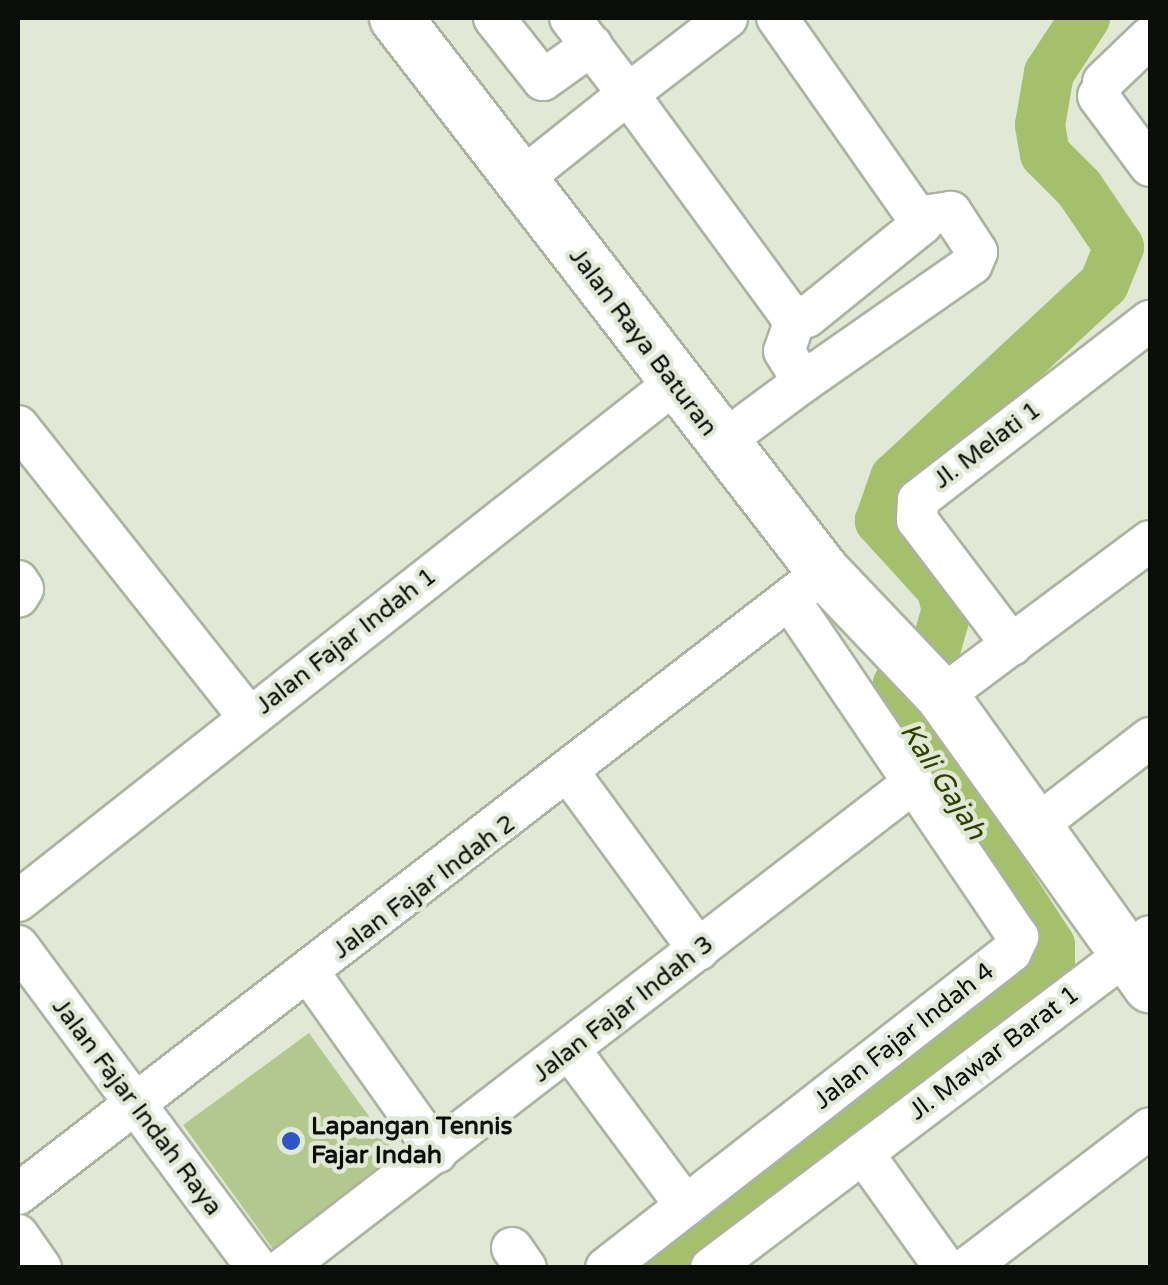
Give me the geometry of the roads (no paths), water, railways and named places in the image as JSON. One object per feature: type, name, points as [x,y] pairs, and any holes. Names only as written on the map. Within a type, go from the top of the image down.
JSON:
[{"type":"main road","name":"Jalan Raya Baturan","points":[[396,18],[721,443],[808,587],[926,677],[1036,826],[1142,958]]},
{"type":"street","points":[[494,18],[543,80],[581,31],[796,317]]},
{"type":"street","points":[[519,180],[727,18]]},
{"type":"street","points":[[777,18],[922,216]]},
{"type":"street","points":[[1150,37],[1100,89],[1150,166]]},
{"type":"street","points":[[721,443],[976,258],[951,212],[922,216]]},
{"type":"street","points":[[796,317],[807,317],[918,232],[922,216]]},
{"type":"street","points":[[796,317],[784,351],[803,382]]},
{"type":"street","name":"Jl. Melati 1","points":[[1012,645],[917,520],[918,500],[1150,321]]},
{"type":"street","name":"Jalan Fajar Indah 1","points":[[18,901],[675,383]]},
{"type":"street","points":[[18,426],[248,718]]},
{"type":"street","points":[[926,677],[1012,645],[1150,542]]},
{"type":"street","points":[[18,581],[24,588],[18,597]]},
{"type":"street","name":"Jalan Fajar Indah 2","points":[[18,1194],[310,974],[808,587]]},
{"type":"street","name":"Jalan Fajar Indah 4","points":[[606,1268],[1011,952],[1018,937],[912,784],[808,587]]},
{"type":"street","points":[[1036,826],[1150,738]]},
{"type":"street","points":[[570,774],[699,950]]},
{"type":"street","name":"Jalan Fajar Indah 3","points":[[284,1268],[912,784]]},
{"type":"street","name":"Jalan Fajar Indah Raya","points":[[18,946],[257,1268]]},
{"type":"street","name":"Jl. Mawar Barat 1","points":[[734,1261],[862,1153],[1142,958]]},
{"type":"street","points":[[310,974],[437,1152]]},
{"type":"street","points":[[570,1050],[686,1206]]},
{"type":"street","points":[[967,1268],[1150,1128]]},
{"type":"street","points":[[862,1153],[944,1268]]},
{"type":"street","points":[[18,1235],[41,1268]]},
{"type":"waterway","name":"Kali Gajah","points":[[657,1268],[1050,973],[1050,945],[893,703],[898,684],[937,644],[947,610],[941,588],[880,521],[895,478],[1104,284],[1119,247],[1079,188],[1045,154],[1040,125],[1049,73],[1085,18]]},
{"type":"place","name":"Lapangan Tennis Fajar Indah","points":[[291,1141]]}]
